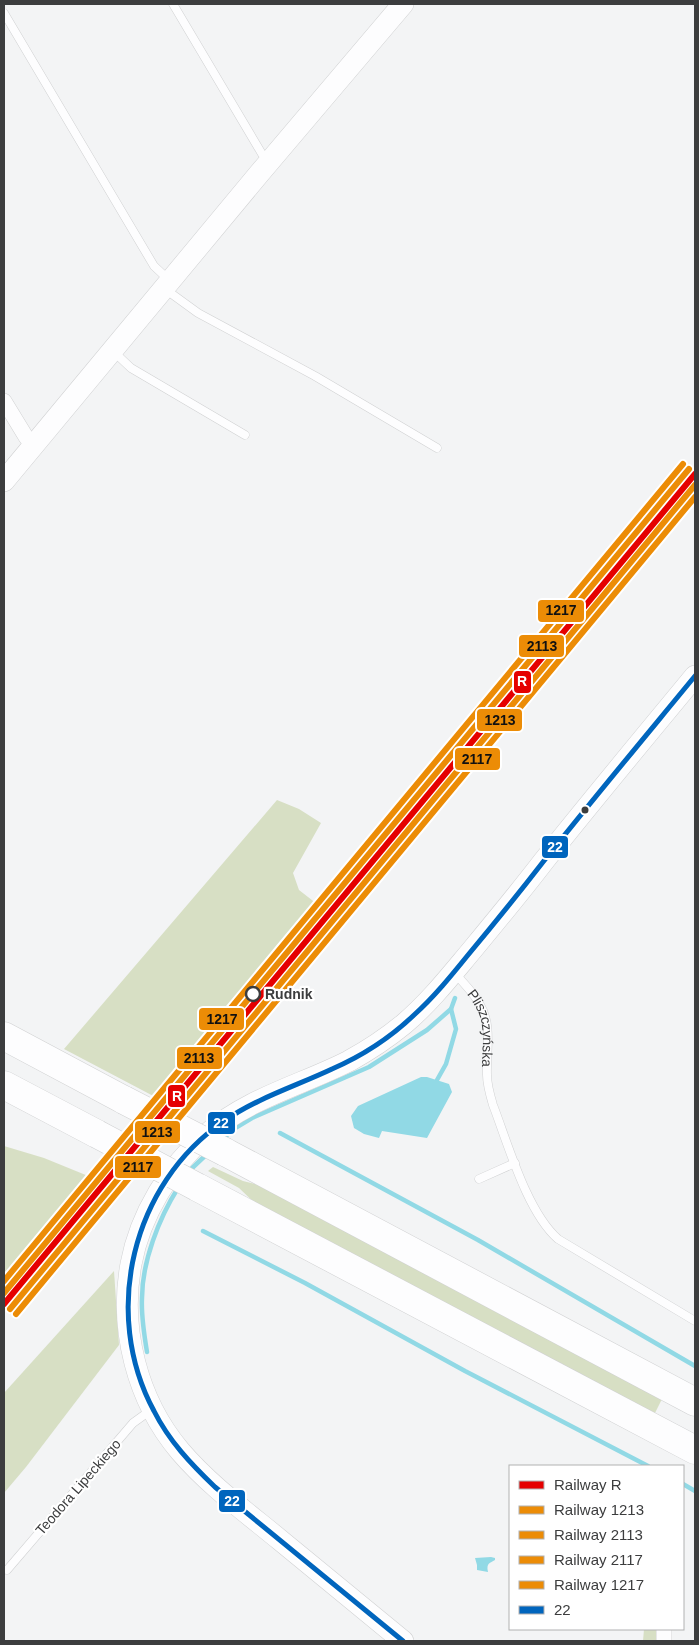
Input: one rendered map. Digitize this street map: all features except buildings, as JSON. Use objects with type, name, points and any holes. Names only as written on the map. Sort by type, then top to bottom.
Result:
[{"type":"highway","points":[[4,1036],[666,1386],[695,1404]]},
{"type":"highway","points":[[4,1085],[695,1450]]},
{"type":"street","points":[[4,481],[166,284],[403,4]]},
{"type":"street","points":[[4,400],[26,437],[33,445]]},
{"type":"street","points":[[403,1641],[211,1483],[181,1452],[164,1430],[142,1385],[134,1361],[129,1329],[127,1294],[132,1255],[147,1214],[158,1194],[182,1159],[200,1140],[219,1124],[266,1097],[341,1064],[376,1045],[418,1011],[454,972],[590,802],[695,676]]},
{"type":"lane","points":[[173,4],[262,154],[270,161]]},
{"type":"lane","points":[[4,13],[166,284],[198,313],[315,376],[438,448]]},
{"type":"lane","points":[[112,350],[131,368],[245,435]]},
{"type":"lane","name":"Pliszczyńska","points":[[454,972],[479,1002],[489,1037],[487,1074],[493,1105],[527,1193],[542,1221],[558,1240],[695,1320]]},
{"type":"lane","points":[[479,1179],[515,1163]]},
{"type":"lane","name":"Teodora Lipeckiego","points":[[7,1570],[132,1424],[152,1408]]},
{"type":"lane","points":[[651,1426],[695,1445]]},
{"type":"green space","points":[[277,800],[299,809],[321,823],[293,873],[299,890],[317,904],[267,969],[159,1099],[64,1049]]},
{"type":"green space","points":[[4,1146],[44,1158],[98,1180],[4,1292]]},
{"type":"green space","points":[[213,1167],[243,1181],[270,1188],[664,1395],[653,1417],[260,1208],[239,1188],[208,1171]]},
{"type":"green space","points":[[114,1271],[119,1345],[4,1493],[4,1393]]},
{"type":"green space","points":[[644,1630],[659,1630],[659,1641],[643,1641]]},
{"type":"water","points":[[421,1077],[449,1084],[452,1092],[427,1138],[382,1131],[379,1138],[364,1134],[354,1128],[351,1116],[358,1106]]},
{"type":"water","points":[[475,1558],[495,1558],[495,1560],[488,1565],[488,1572],[477,1570]]},
{"type":"waterway","points":[[437,1080],[446,1064],[456,1029],[451,1009],[455,998]]},
{"type":"waterway","points":[[222,1140],[232,1130],[252,1118],[369,1067],[427,1030],[451,1009]]},
{"type":"waterway","points":[[280,1133],[478,1240],[695,1366]]},
{"type":"waterway","points":[[189,1171],[207,1154]]},
{"type":"waterway","points":[[147,1352],[142,1312],[145,1270],[158,1226],[178,1188]]},
{"type":"waterway","points":[[203,1231],[305,1283],[465,1371],[646,1465]]},
{"type":"waterway","points":[[684,1485],[695,1491]]},
{"type":"rail line","name":"1217","points":[[4,1281],[683,464]]},
{"type":"rail line","name":"2113","points":[[4,1293],[689,469]]},
{"type":"rail line","name":"R","points":[[4,1304],[695,474]]},
{"type":"rail line","name":"1213","points":[[10,1309],[695,485]]},
{"type":"rail line","name":"2117","points":[[16,1314],[695,497]]},
{"type":"transit line","name":"22","points":[[403,1641],[215,1487],[189,1461],[166,1432],[154,1411],[138,1373],[130,1333],[129,1293],[135,1253],[147,1215],[167,1179],[192,1148],[224,1121],[237,1113],[365,1052],[405,1023],[428,1001],[487,932],[695,676]]},
{"type":"place","name":"Rudnik","points":[[253,994]]}]
